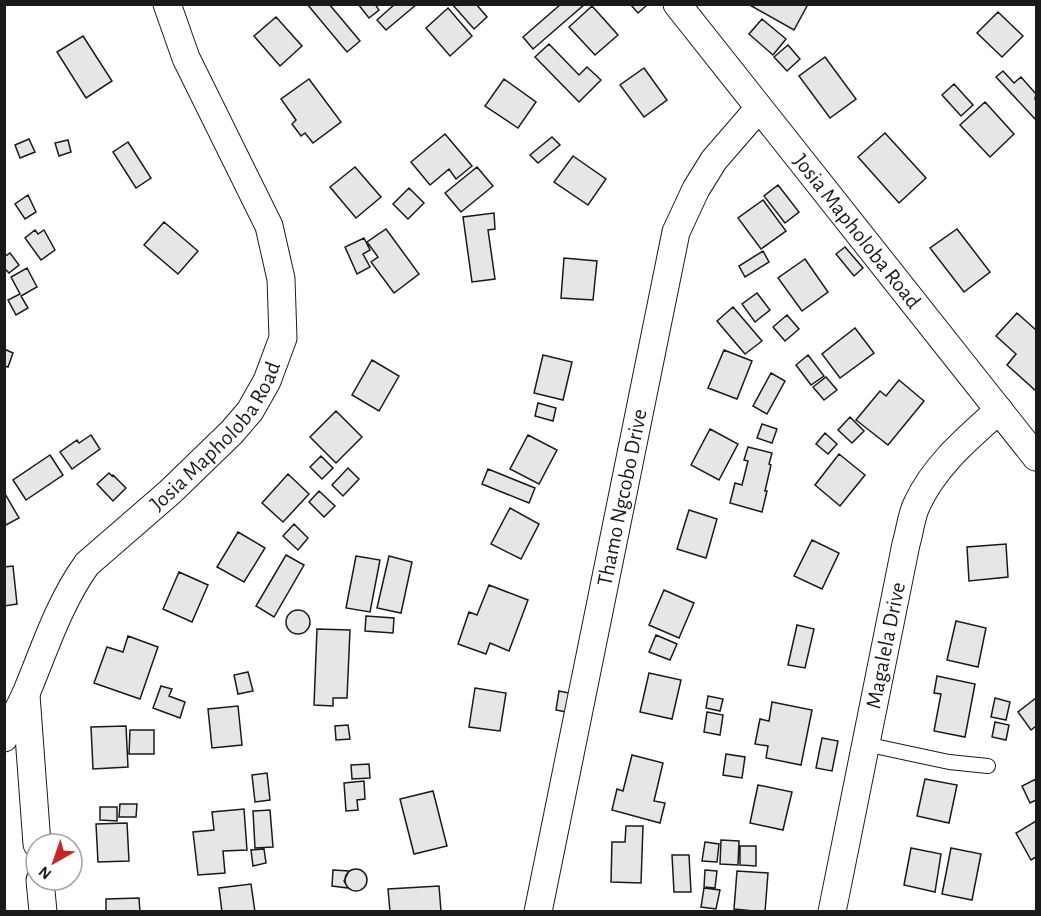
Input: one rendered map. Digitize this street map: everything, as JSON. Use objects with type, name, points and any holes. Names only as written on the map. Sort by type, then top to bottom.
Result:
[{"type":"street","name":"Josia Mapholoba Road","points":[[36,832],[26,694],[59,612],[76,579],[87,564],[170,492],[232,432],[250,411],[267,381],[283,338],[281,279],[269,226],[186,58],[166,4]]},
{"type":"street","name":"Josia Mapholoba Road","points":[[677,4],[1036,457]]},
{"type":"street","name":"Thamo Ngcobo Drive","points":[[538,912],[676,232],[696,189],[714,160],[759,108]]},
{"type":"street","name":"Magalela Drive","points":[[831,912],[906,544],[916,505],[932,478],[956,449],[999,410]]},
{"type":"street","points":[[4,738],[26,694]]},
{"type":"street","points":[[41,892],[43,912]]},
{"type":"lane","points":[[865,744],[950,762],[988,766]]},
{"type":"building","points":[[307,4],[329,4],[360,41],[347,52]]},
{"type":"building","points":[[358,4],[375,4],[379,10],[369,18]]},
{"type":"building","points":[[395,4],[417,4],[386,30],[377,20]]},
{"type":"building","points":[[452,4],[476,4],[487,17],[474,29]]},
{"type":"building","points":[[561,4],[585,4],[533,49],[523,37]]},
{"type":"building","points":[[630,4],[647,4],[647,5],[638,13]]},
{"type":"building","points":[[748,4],[804,4],[807,6],[794,30]]},
{"type":"building","points":[[592,6],[618,35],[595,55],[569,27]]},
{"type":"building","points":[[448,8],[472,36],[450,56],[426,28]]},
{"type":"building","points":[[998,12],[1023,36],[1002,57],[977,33]]},
{"type":"building","points":[[276,17],[302,46],[280,66],[254,36]]},
{"type":"building","points":[[762,19],[786,39],[773,55],[749,34]]},
{"type":"building","points":[[83,36],[112,81],[86,98],[57,52]]},
{"type":"building","points":[[549,44],[579,75],[587,67],[601,80],[579,102],[535,57]]},
{"type":"building","points":[[788,45],[800,59],[787,71],[774,57]]},
{"type":"building","points":[[825,57],[856,99],[830,118],[799,76]]},
{"type":"building","points":[[644,68],[667,100],[644,117],[620,85]]},
{"type":"building","points":[[1003,71],[1014,83],[1021,77],[1036,94],[1036,120],[996,77]]},
{"type":"building","points":[[309,79],[341,122],[313,143],[305,133],[301,136],[292,124],[296,120],[281,99]]},
{"type":"building","points":[[504,79],[536,102],[518,128],[485,106]]},
{"type":"building","points":[[954,84],[973,105],[961,116],[942,95]]},
{"type":"building","points":[[985,102],[1014,134],[990,157],[960,125]]},
{"type":"building","points":[[885,133],[926,178],[899,203],[858,157]]},
{"type":"building","points":[[445,134],[472,166],[456,179],[449,169],[430,185],[411,162]]},
{"type":"building","points":[[552,137],[560,145],[538,163],[530,155]]},
{"type":"building","points":[[29,139],[35,152],[20,158],[15,145]]},
{"type":"building","points":[[68,140],[71,152],[59,156],[55,143]]},
{"type":"building","points":[[128,142],[151,178],[136,188],[113,152]]},
{"type":"building","points":[[573,156],[606,179],[588,205],[554,182]]},
{"type":"building","points":[[355,167],[381,197],[356,218],[330,187]]},
{"type":"building","points":[[477,167],[493,186],[461,212],[445,193]]},
{"type":"building","points":[[778,185],[799,212],[785,223],[764,196]]},
{"type":"building","points":[[409,188],[424,203],[408,219],[393,204]]},
{"type":"building","points":[[28,195],[36,212],[25,219],[15,204]]},
{"type":"building","points":[[763,200],[786,231],[761,249],[738,218]]},
{"type":"building","points":[[494,213],[495,229],[488,230],[495,279],[472,282],[463,217]]},
{"type":"building","points":[[164,222],[198,251],[178,274],[144,245]]},
{"type":"building","points":[[386,229],[419,274],[394,293],[371,262],[378,257],[367,242]]},
{"type":"building","points":[[957,229],[990,272],[964,292],[930,248]]},
{"type":"building","points":[[35,230],[38,234],[44,230],[55,250],[41,260],[25,238]]},
{"type":"building","points":[[364,238],[370,250],[363,254],[370,267],[357,274],[345,247]]},
{"type":"building","points":[[845,247],[863,268],[854,276],[836,254]]},
{"type":"building","points":[[763,251],[769,262],[745,277],[739,266]]},
{"type":"building","points":[[10,253],[19,265],[9,273],[4,268],[4,257]]},
{"type":"building","points":[[564,258],[597,261],[593,300],[561,298]]},
{"type":"building","points":[[805,259],[828,292],[802,311],[778,278]]},
{"type":"building","points":[[27,268],[37,287],[21,296],[28,308],[16,315],[8,300],[20,294],[11,277]]},
{"type":"building","points":[[757,293],[770,310],[755,322],[742,304]]},
{"type":"building","points":[[733,307],[762,341],[745,354],[717,321]]},
{"type":"building","points":[[1017,313],[1036,330],[1036,391],[1007,365],[1016,354],[996,336]]},
{"type":"building","points":[[787,315],[799,329],[785,341],[773,327]]},
{"type":"building","points":[[855,328],[874,353],[840,378],[822,354]]},
{"type":"building","points":[[4,349],[13,353],[8,367],[4,366]]},
{"type":"building","points":[[724,350],[752,361],[737,399],[708,388]]},
{"type":"building","points":[[543,355],[572,362],[563,400],[534,393]]},
{"type":"building","points":[[808,355],[824,376],[811,385],[796,365]]},
{"type":"building","points":[[372,360],[399,376],[379,411],[352,395]]},
{"type":"building","points":[[771,373],[785,381],[767,414],[753,406]]},
{"type":"building","points":[[826,377],[837,390],[824,400],[813,387]]},
{"type":"building","points":[[899,380],[924,401],[888,445],[856,420],[880,391],[886,396]]},
{"type":"building","points":[[538,403],[556,408],[553,421],[535,416]]},
{"type":"building","points":[[336,411],[362,437],[336,463],[310,437]]},
{"type":"building","points":[[850,417],[864,431],[852,443],[838,430]]},
{"type":"building","points":[[762,424],[777,429],[772,443],[757,438]]},
{"type":"building","points":[[710,429],[738,444],[719,480],[691,465]]},
{"type":"building","points":[[825,433],[837,444],[828,454],[816,444]]},
{"type":"building","points":[[91,435],[100,449],[72,469],[60,452],[77,440],[79,443]]},
{"type":"building","points":[[528,435],[557,450],[539,484],[510,469]]},
{"type":"building","points":[[748,447],[772,453],[762,512],[730,503],[735,483],[742,485],[748,461],[744,460]]},
{"type":"building","points":[[839,454],[865,475],[840,506],[815,485]]},
{"type":"building","points":[[50,455],[63,475],[26,500],[13,480]]},
{"type":"building","points":[[321,456],[333,468],[322,479],[310,467]]},
{"type":"building","points":[[348,468],[359,479],[343,496],[332,485]]},
{"type":"building","points":[[488,469],[535,488],[529,503],[482,484]]},
{"type":"building","points":[[109,473],[126,488],[113,501],[97,484]]},
{"type":"building","points":[[288,474],[309,494],[283,522],[262,503]]},
{"type":"building","points":[[319,491],[335,506],[324,517],[309,502]]},
{"type":"building","points":[[4,492],[19,518],[4,526]]},
{"type":"building","points":[[510,508],[539,524],[521,559],[491,544]]},
{"type":"building","points":[[689,510],[717,519],[706,558],[677,549]]},
{"type":"building","points":[[294,524],[308,538],[298,550],[283,536]]},
{"type":"building","points":[[238,532],[265,548],[244,582],[217,567]]},
{"type":"building","points":[[812,540],[839,553],[822,589],[794,576]]},
{"type":"building","points":[[1006,544],[1008,577],[969,581],[967,547]]},
{"type":"building","points":[[286,555],[304,565],[274,617],[256,606]]},
{"type":"building","points":[[356,556],[380,560],[370,612],[346,608]]},
{"type":"building","points":[[389,556],[412,562],[401,613],[377,608]]},
{"type":"building","points":[[13,566],[17,604],[4,606],[4,567]]},
{"type":"building","points":[[179,572],[208,585],[192,622],[163,609]]},
{"type":"building","points":[[489,585],[528,600],[509,651],[490,643],[486,654],[458,644],[469,612],[477,615]]},
{"type":"building","points":[[664,590],[694,603],[679,638],[649,625]]},
{"type":"building","points":[[298,610],[303,611],[309,617],[309,627],[303,633],[298,634],[293,633],[287,627],[286,622],[287,617],[293,611]]},
{"type":"building","points":[[366,616],[394,618],[393,633],[365,631]]},
{"type":"building","points":[[956,621],[986,628],[978,667],[947,660]]},
{"type":"building","points":[[797,625],[814,629],[805,668],[788,665]]},
{"type":"building","points":[[317,629],[350,630],[347,698],[333,698],[333,706],[314,705]]},
{"type":"building","points":[[656,635],[677,644],[670,660],[649,652]]},
{"type":"building","points":[[128,636],[158,647],[140,699],[94,683],[107,647],[123,652]]},
{"type":"building","points":[[248,672],[253,691],[238,694],[234,675]]},
{"type":"building","points":[[649,673],[681,680],[672,719],[640,712]]},
{"type":"building","points":[[937,676],[975,684],[965,737],[934,731],[941,694],[934,693]]},
{"type":"building","points":[[161,686],[172,689],[169,696],[185,702],[180,718],[153,708]]},
{"type":"building","points":[[475,688],[506,693],[500,731],[469,727]]},
{"type":"building","points":[[559,691],[569,693],[566,712],[556,710]]},
{"type":"building","points":[[708,696],[723,699],[720,711],[706,708]]},
{"type":"building","points":[[995,698],[1010,702],[1006,720],[991,717]]},
{"type":"building","points":[[1036,698],[1036,726],[1031,730],[1018,712]]},
{"type":"building","points":[[772,702],[812,710],[801,765],[766,758],[768,746],[755,744],[760,719],[769,721]]},
{"type":"building","points":[[238,706],[242,745],[212,748],[208,709]]},
{"type":"building","points":[[707,712],[723,715],[720,735],[704,732]]},
{"type":"building","points":[[995,722],[1009,725],[1006,740],[992,737]]},
{"type":"building","points":[[348,725],[350,739],[336,740],[335,726]]},
{"type":"building","points":[[126,726],[128,767],[93,769],[91,727]]},
{"type":"building","points":[[130,730],[154,730],[154,754],[129,754]]},
{"type":"building","points":[[822,738],[838,741],[832,771],[816,768]]},
{"type":"building","points":[[726,754],[745,757],[742,778],[723,775]]},
{"type":"building","points":[[632,755],[663,763],[654,801],[665,803],[660,823],[612,810],[617,789],[623,791]]},
{"type":"building","points":[[369,764],[370,778],[352,779],[351,765]]},
{"type":"building","points":[[267,773],[270,800],[255,802],[252,775]]},
{"type":"building","points":[[925,779],[957,785],[949,823],[917,816]]},
{"type":"building","points":[[1036,779],[1036,800],[1030,803],[1022,786]]},
{"type":"building","points":[[364,781],[365,799],[357,800],[358,810],[346,811],[344,783]]},
{"type":"building","points":[[758,785],[792,792],[783,830],[750,823]]},
{"type":"building","points":[[433,791],[447,846],[414,854],[400,799]]},
{"type":"building","points":[[120,804],[137,804],[136,817],[119,817]]},
{"type":"building","points":[[100,807],[117,807],[117,821],[100,820]]},
{"type":"building","points":[[244,809],[247,850],[223,851],[225,873],[198,875],[193,832],[214,830],[212,812]]},
{"type":"building","points":[[270,810],[273,847],[255,848],[253,811]]},
{"type":"building","points":[[1036,821],[1036,857],[1031,860],[1016,833]]},
{"type":"building","points":[[127,823],[129,861],[98,862],[96,824]]},
{"type":"building","points":[[626,826],[643,826],[641,883],[611,882],[612,842],[625,842]]},
{"type":"building","points":[[721,840],[739,841],[738,865],[720,864]]},
{"type":"building","points":[[705,842],[719,844],[717,862],[702,861]]},
{"type":"building","points":[[740,846],[756,846],[756,866],[740,865]]},
{"type":"building","points":[[911,848],[941,854],[935,892],[904,885]]},
{"type":"building","points":[[951,848],[981,854],[972,900],[942,894]]},
{"type":"building","points":[[264,849],[266,863],[253,866],[251,850]]},
{"type":"building","points":[[672,855],[689,855],[691,892],[674,892]]},
{"type":"building","points":[[356,869],[364,872],[367,880],[364,888],[356,891],[348,888],[345,880],[348,872]]},
{"type":"building","points":[[333,870],[349,871],[344,881],[348,888],[332,886]]},
{"type":"building","points":[[705,870],[717,871],[715,888],[704,887]]},
{"type":"building","points":[[737,871],[768,873],[765,912],[734,909]]},
{"type":"building","points":[[251,884],[255,912],[222,912],[219,888]]},
{"type":"building","points":[[439,886],[441,911],[390,912],[388,889]]},
{"type":"building","points":[[704,888],[720,890],[716,909],[701,907]]},
{"type":"building","points":[[139,898],[140,912],[106,912],[106,899]]}]
